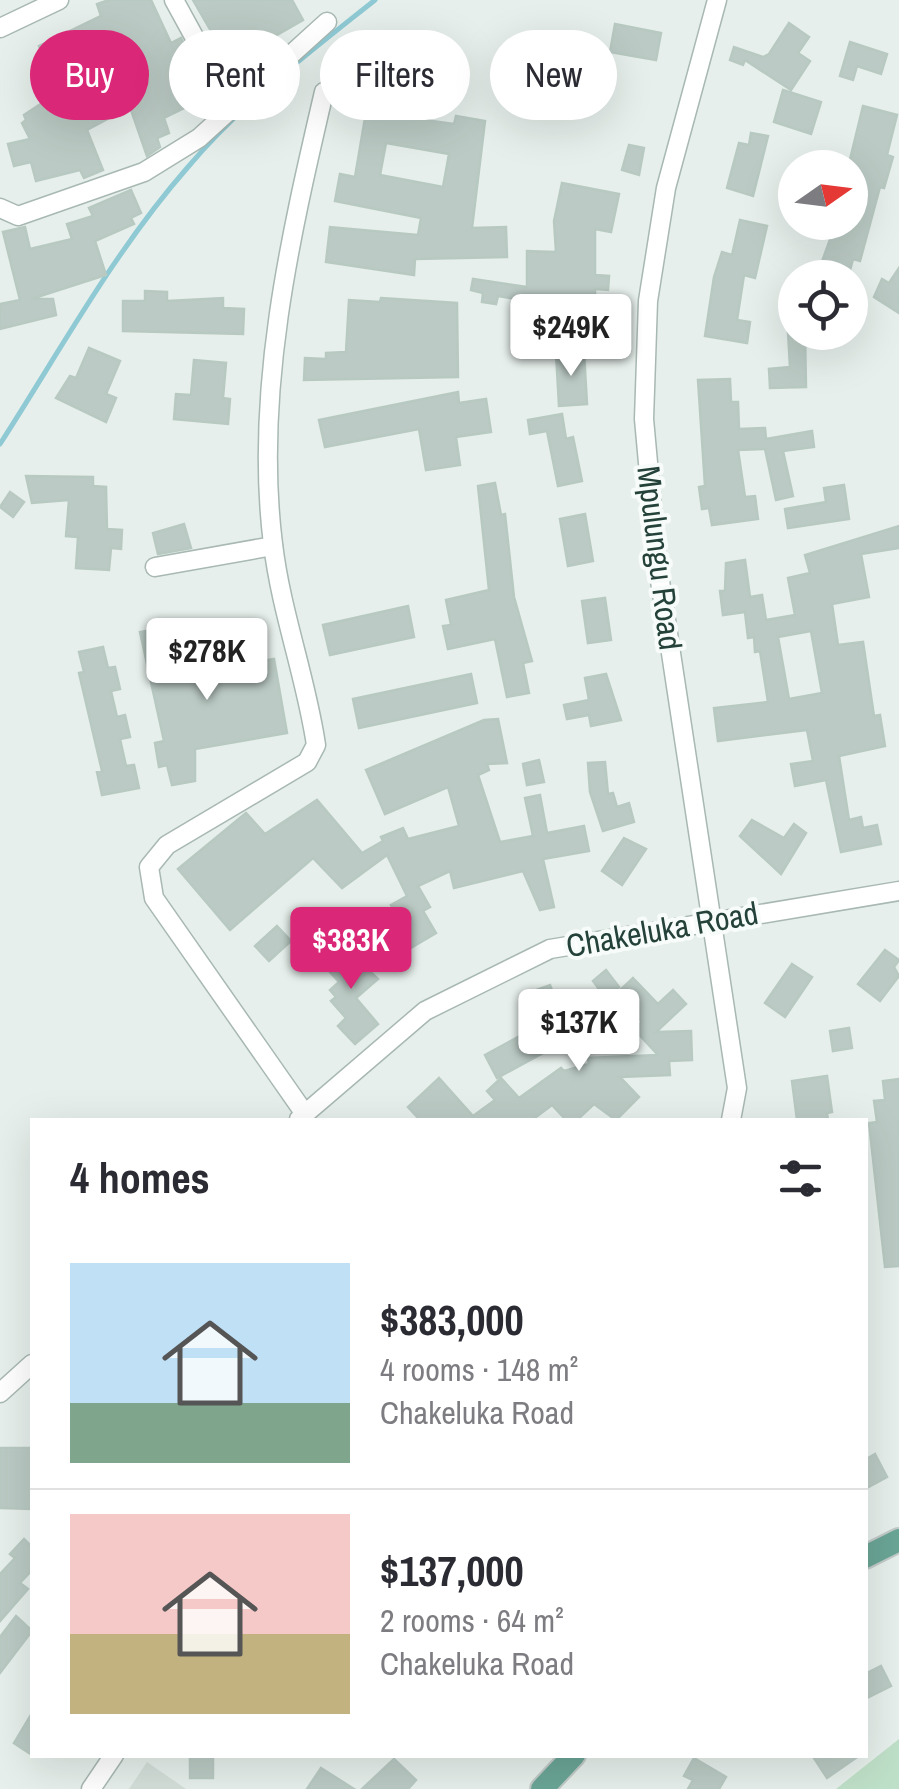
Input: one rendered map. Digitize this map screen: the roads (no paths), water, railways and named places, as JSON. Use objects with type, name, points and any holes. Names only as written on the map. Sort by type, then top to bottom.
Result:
[{"type":"main road","points":[[868,1556],[899,1540]]},
{"type":"main road","points":[[542,1789],[571,1758]]},
{"type":"street","points":[[0,28],[59,0]]},
{"type":"street","points":[[174,0],[190,30]]},
{"type":"street","name":"Mpulungu Road","points":[[717,0],[666,188],[648,301],[644,419],[657,561],[737,1088],[731,1118]]},
{"type":"street","points":[[300,46],[327,22]]},
{"type":"street","points":[[302,1117],[154,898],[150,867],[167,845],[307,762],[316,745],[273,546],[267,421],[279,328],[320,113]]},
{"type":"street","points":[[0,208],[18,216],[144,172],[199,138],[218,120]]},
{"type":"street","points":[[154,567],[273,546]]},
{"type":"street","name":"Chakeluka Road","points":[[302,1117],[425,1011],[464,988],[550,949],[899,891]]},
{"type":"street","points":[[0,1393],[30,1366]]},
{"type":"street","points":[[91,1789],[112,1758]]},
{"type":"waterway","points":[[0,444],[112,267],[188,167],[254,100],[375,0]]}]
